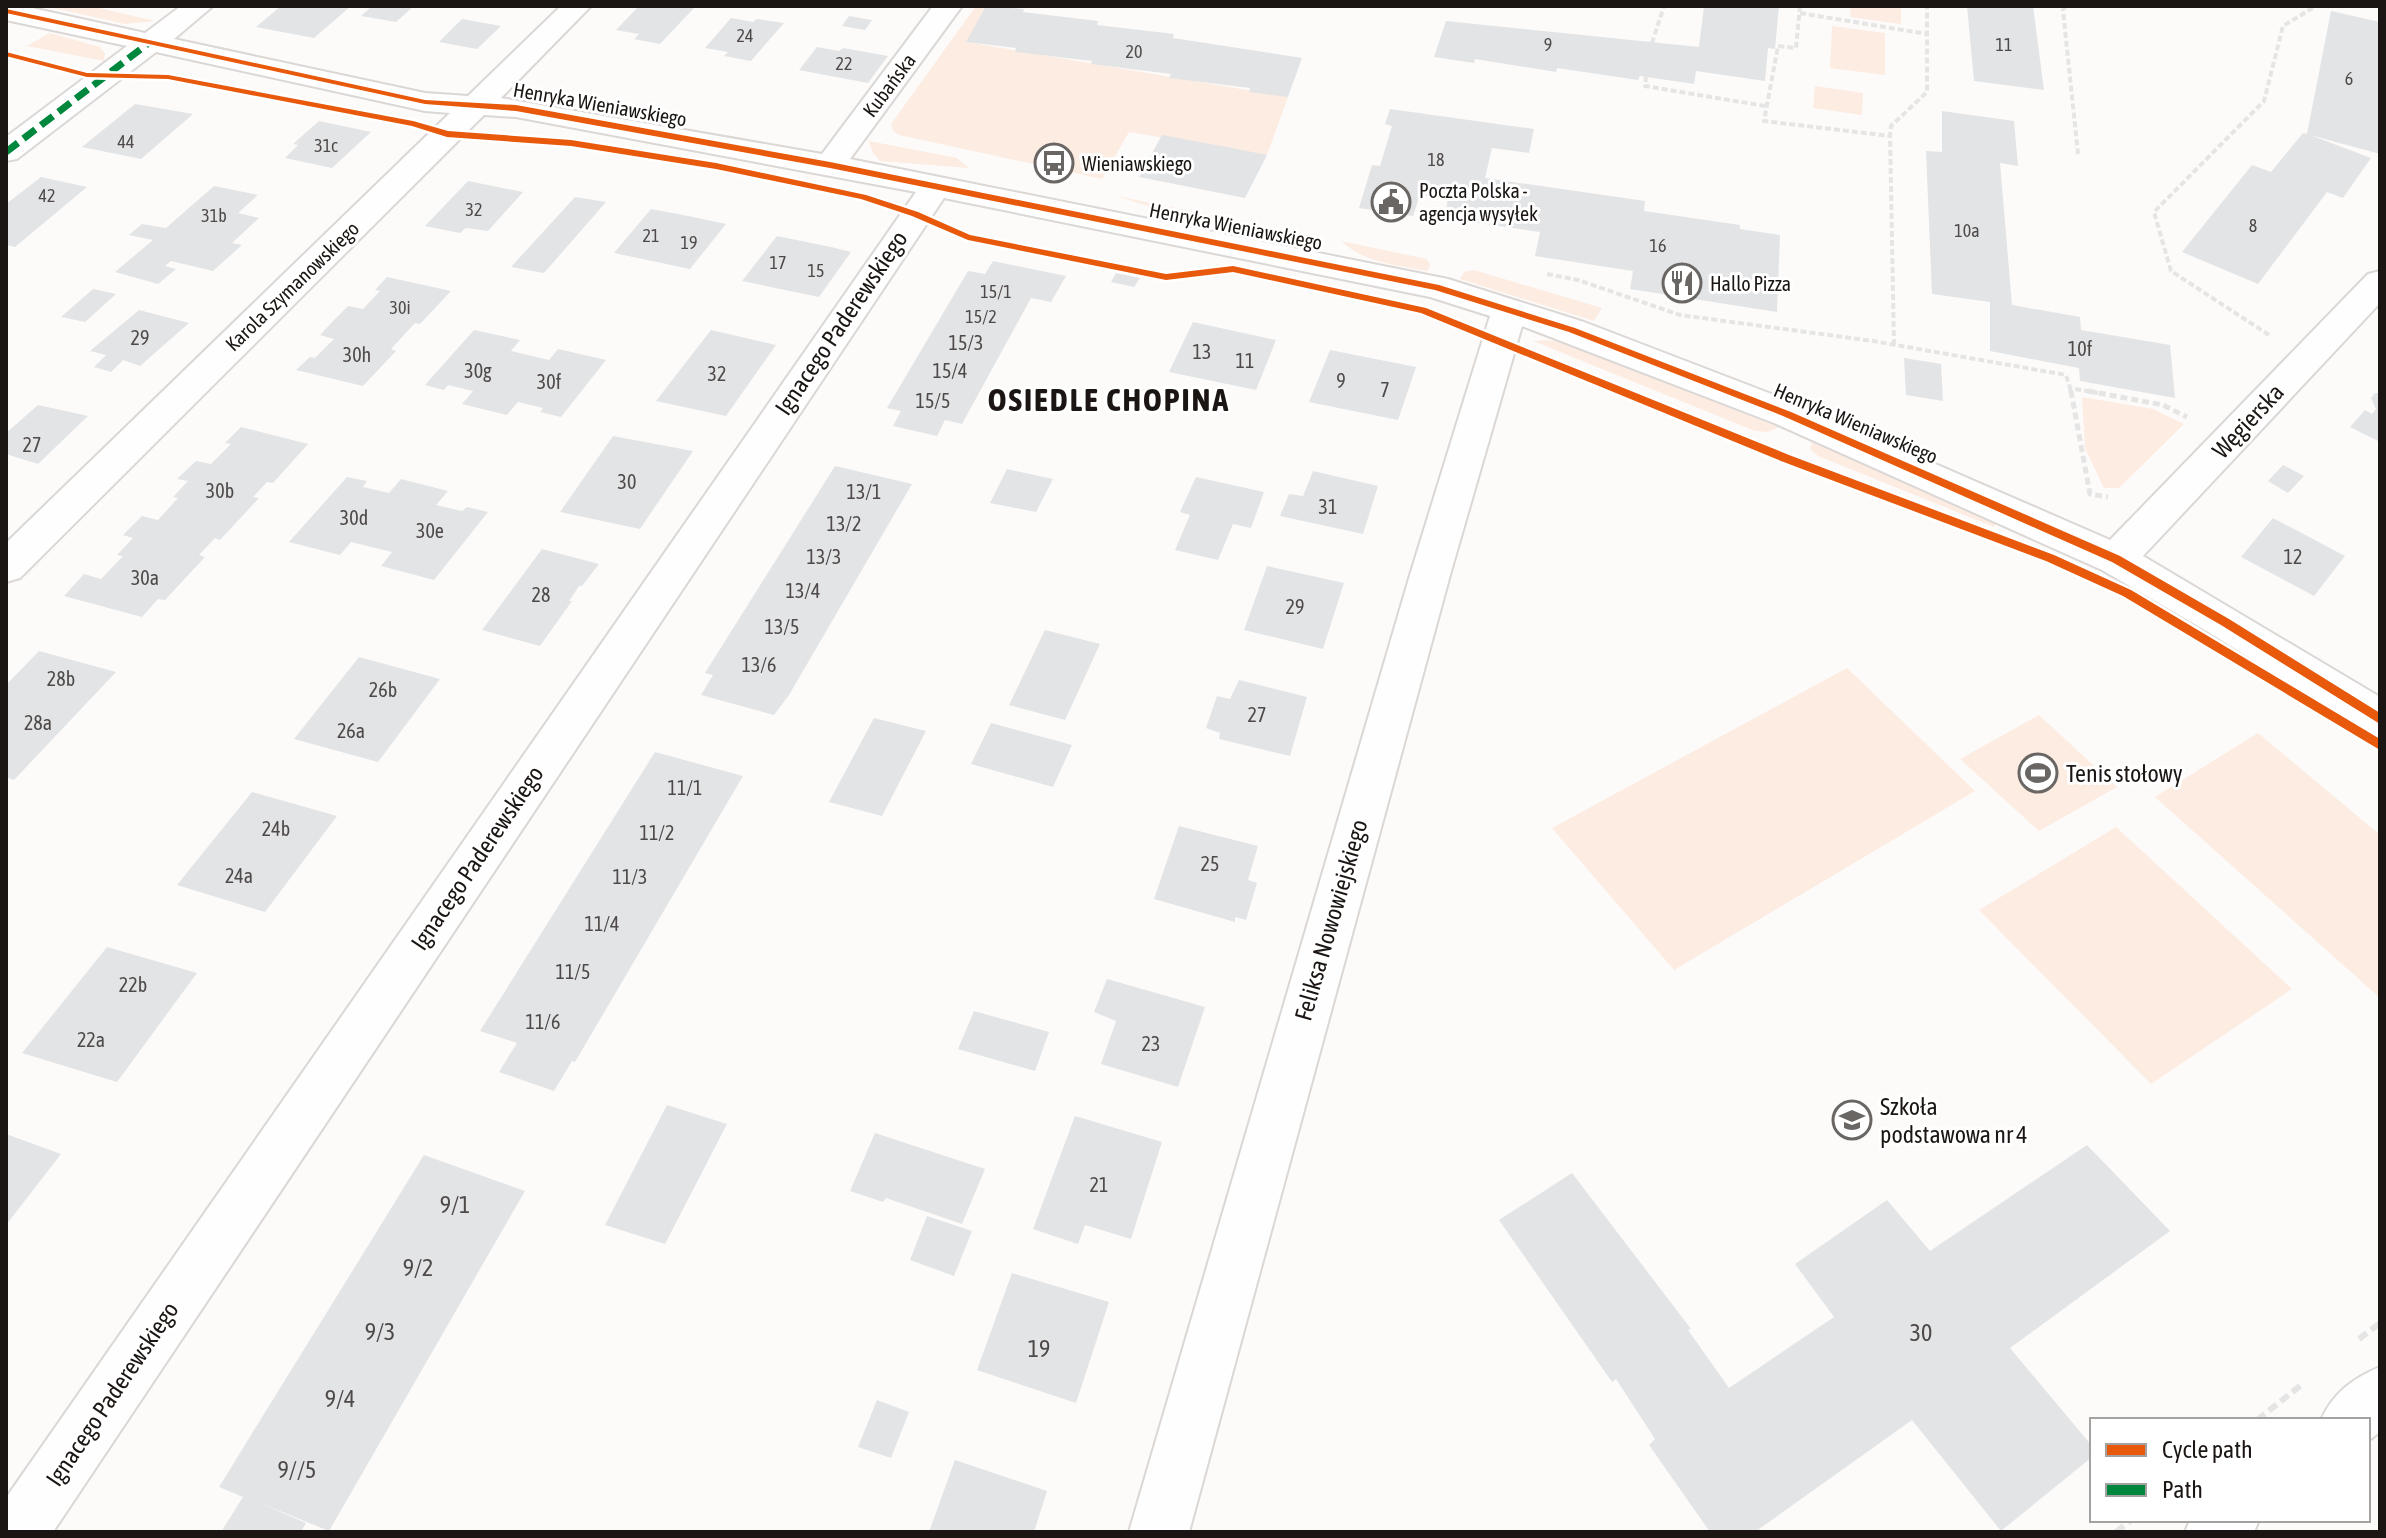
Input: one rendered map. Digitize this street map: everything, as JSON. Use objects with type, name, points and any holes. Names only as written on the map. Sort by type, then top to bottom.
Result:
[{"type":"street","points":[[6,10],[12,6]]},
{"type":"street","points":[[6,152],[199,6]]},
{"type":"street","name":"Karola Szymanowskiego","points":[[6,567],[577,6]]},
{"type":"street","name":"Kubańska","points":[[830,165],[948,6]]},
{"type":"street","name":"Henryka Wieniawskiego","points":[[6,10],[425,102],[516,108],[830,165],[1436,287],[1572,330],[1787,414],[2116,559],[2225,622],[2380,719]]},
{"type":"street","name":"Ignacego Paderewskiego","points":[[18,1532],[936,186]]},
{"type":"street","name":"Węgierska","points":[[2116,559],[2380,282]]},
{"type":"street","name":"Feliksa Nowowiejskiego","points":[[1159,1532],[1383,738],[1509,311]]},
{"type":"street","points":[[2352,1418],[2380,1395]]},
{"type":"path","points":[[1652,43],[1664,6]]},
{"type":"path","points":[[1800,6],[1796,48],[1778,46],[1764,121],[1890,136]]},
{"type":"path","points":[[1894,345],[1890,136],[1891,126],[1927,92],[1927,6]]},
{"type":"path","points":[[2066,6],[2063,10],[2078,154]]},
{"type":"path","points":[[2279,342],[2171,271],[2154,212],[2264,101],[2283,26],[2316,6]]},
{"type":"path","points":[[1800,13],[1927,34]]},
{"type":"path","points":[[1646,76],[1645,86],[1765,106]]},
{"type":"path","points":[[2070,388],[2090,494]]},
{"type":"shaded area","points":[[45,6],[90,6],[156,21],[125,24]]},
{"type":"shaded area","points":[[976,6],[986,6],[967,42],[1288,97],[1267,155],[1129,132],[1102,179],[899,135],[893,131],[891,124]]},
{"type":"shaded area","points":[[1851,6],[1901,6],[1901,24],[1850,17]]},
{"type":"shaded area","points":[[1832,26],[1885,33],[1885,75],[1830,68]]},
{"type":"shaded area","points":[[50,33],[100,47],[105,53],[104,61],[27,46]]},
{"type":"shaded area","points":[[1815,86],[1863,93],[1862,115],[1813,108]]},
{"type":"shaded area","points":[[869,141],[957,158],[969,168],[880,161]]},
{"type":"shaded area","points":[[1116,196],[1291,231],[1262,236],[1228,231]]},
{"type":"shaded area","points":[[1341,241],[1427,259],[1430,265],[1427,271],[1381,262],[1360,254]]},
{"type":"shaded area","points":[[1474,270],[1602,308],[1594,321],[1460,279],[1464,272]]},
{"type":"shaded area","points":[[1533,341],[1564,343],[1779,427],[1768,432],[1755,431]]},
{"type":"shaded area","points":[[2082,397],[2153,409],[2184,424],[2119,488],[2104,488],[2085,448]]},
{"type":"shaded area","points":[[1812,442],[1996,521],[1994,527],[1818,456],[1810,449]]},
{"type":"shaded area","points":[[1847,668],[1975,791],[1674,970],[1552,828]]},
{"type":"shaded area","name":"Tenis stołowy","points":[[2039,715],[2117,787],[2039,831],[1960,759]]},
{"type":"shaded area","points":[[2258,733],[2380,835],[2380,998],[2155,797]]},
{"type":"shaded area","points":[[2116,827],[2292,989],[2151,1084],[1979,910]]},
{"type":"building","points":[[281,6],[351,6],[314,38],[256,27]]},
{"type":"building","points":[[372,6],[414,6],[396,22],[361,16]]},
{"type":"building","points":[[639,6],[695,7],[660,44],[634,39],[639,34],[616,30]]},
{"type":"building","points":[[986,6],[1098,21],[1097,25],[1174,34],[1173,38],[1302,58],[1288,97],[1249,92],[1250,88],[1169,78],[1171,74],[1091,64],[1092,61],[1015,52],[1016,48],[966,42]]},
{"type":"building","points":[[1704,6],[1779,6],[1775,49],[1768,48],[1765,81],[1696,71],[1694,84],[1640,76],[1638,80],[1557,68],[1556,72],[1475,59],[1474,63],[1434,57],[1446,21],[1699,47]]},
{"type":"building","points":[[1967,6],[2033,6],[2044,90],[1974,81]]},
{"type":"building","points":[[2331,11],[2380,22],[2380,154],[2310,135],[2371,158],[2343,198],[2327,192],[2258,284],[2182,252],[2252,165],[2271,172],[2303,133],[2307,134]]},
{"type":"building","points":[[849,16],[872,20],[865,30],[842,26]]},
{"type":"building","points":[[731,18],[784,23],[751,61],[724,56],[728,52],[705,48]]},
{"type":"building","points":[[462,19],[501,26],[477,49],[439,42]]},
{"type":"building","points":[[817,47],[888,56],[868,83],[799,70]]},
{"type":"building","points":[[135,104],[193,114],[141,159],[82,147]]},
{"type":"building","points":[[1390,109],[1534,129],[1529,153],[1492,148],[1485,178],[1645,201],[1644,211],[1740,225],[1740,229],[1780,235],[1777,312],[1630,289],[1633,271],[1535,256],[1540,232],[1444,218],[1448,199],[1420,195],[1413,216],[1359,208],[1372,165],[1380,166],[1392,126],[1385,124]]},
{"type":"building","points":[[1942,111],[2014,121],[2018,166],[2000,163],[2012,305],[2080,317],[2081,330],[2170,345],[2175,398],[2080,381],[2079,368],[1990,351],[1990,302],[1932,294],[1926,151],[1942,152]]},
{"type":"building","points":[[319,121],[371,132],[332,168],[285,158],[298,145],[293,144]]},
{"type":"building","points":[[1162,135],[1267,155],[1245,198],[1139,177]]},
{"type":"building","points":[[41,177],[87,187],[15,247],[6,245],[6,204]]},
{"type":"building","points":[[468,181],[523,192],[488,231],[466,228],[460,233],[425,226]]},
{"type":"building","points":[[214,186],[258,195],[238,213],[259,218],[232,243],[242,245],[213,271],[171,261],[165,266],[176,269],[158,284],[115,272],[153,240],[129,235],[142,224],[166,228]]},
{"type":"building","points":[[575,197],[606,202],[544,273],[511,267]]},
{"type":"building","points":[[651,209],[726,224],[690,269],[614,253]]},
{"type":"building","points":[[777,236],[851,252],[819,297],[742,281]]},
{"type":"building","points":[[993,261],[1066,276],[1051,302],[1031,298],[962,424],[945,420],[937,436],[893,426],[901,411],[887,408],[968,271],[985,274]]},
{"type":"building","points":[[1116,273],[1140,278],[1134,287],[1111,282]]},
{"type":"building","points":[[387,277],[451,291],[420,324],[415,323],[391,349],[396,351],[363,386],[296,370],[310,357],[315,358],[334,339],[320,335],[334,320],[348,306],[363,309],[380,291],[375,290]]},
{"type":"building","points":[[93,289],[116,294],[85,322],[61,317]]},
{"type":"building","points":[[139,310],[189,323],[140,366],[123,360],[111,372],[94,367],[106,355],[90,351]]},
{"type":"building","points":[[1193,322],[1276,340],[1256,390],[1169,372]]},
{"type":"building","points":[[474,330],[520,340],[511,351],[549,360],[558,349],[606,360],[561,417],[540,412],[543,408],[518,402],[507,415],[462,404],[473,391],[448,385],[444,390],[425,385]]},
{"type":"building","points":[[711,330],[776,345],[726,416],[656,401]]},
{"type":"building","points":[[1330,350],[1416,367],[1398,420],[1309,402]]},
{"type":"building","points":[[1904,358],[1941,364],[1943,401],[1906,395]]},
{"type":"building","points":[[2375,393],[2380,393],[2380,442],[2350,427],[2365,410],[2372,414],[2376,409],[2371,398]]},
{"type":"building","points":[[38,405],[88,416],[38,464],[6,454],[6,433]]},
{"type":"building","points":[[241,427],[308,444],[273,483],[267,482],[253,497],[259,498],[220,540],[215,538],[199,555],[205,557],[165,600],[158,599],[142,617],[64,596],[84,574],[101,579],[123,556],[117,555],[133,538],[123,535],[142,516],[158,520],[178,498],[173,497],[188,481],[177,479],[196,461],[211,464],[231,444],[225,443]]},
{"type":"building","points":[[613,436],[693,451],[640,529],[560,512]]},
{"type":"building","points":[[2283,465],[2304,476],[2288,493],[2268,481]]},
{"type":"building","points":[[835,466],[912,484],[789,695],[774,715],[701,695],[713,675],[705,673]]},
{"type":"building","points":[[1007,469],[1053,479],[1036,512],[990,503]]},
{"type":"building","points":[[1313,471],[1378,486],[1363,534],[1280,516],[1289,494],[1303,496]]},
{"type":"building","points":[[347,477],[367,481],[363,487],[389,493],[401,479],[448,491],[436,505],[462,511],[467,507],[488,512],[434,580],[381,566],[392,552],[351,542],[340,555],[289,542]]},
{"type":"building","points":[[1196,477],[1264,492],[1251,528],[1233,524],[1218,560],[1175,550],[1190,515],[1180,512]]},
{"type":"building","points":[[2273,518],[2345,556],[2314,596],[2241,557]]},
{"type":"building","points":[[542,549],[599,564],[579,586],[540,646],[482,630]]},
{"type":"building","points":[[1267,566],[1344,583],[1323,649],[1244,630]]},
{"type":"building","points":[[1045,630],[1100,644],[1065,720],[1009,705]]},
{"type":"building","points":[[39,651],[116,672],[14,780],[6,777],[6,685]]},
{"type":"building","points":[[359,657],[440,679],[378,762],[294,739]]},
{"type":"building","points":[[1239,680],[1307,697],[1290,756],[1219,739],[1220,733],[1206,728],[1217,696],[1230,699]]},
{"type":"building","points":[[874,718],[926,731],[882,816],[829,802]]},
{"type":"building","points":[[991,723],[1072,745],[1053,787],[971,764]]},
{"type":"building","points":[[655,752],[743,776],[575,1062],[572,1061],[554,1091],[499,1072],[517,1043],[480,1031]]},
{"type":"building","points":[[252,792],[337,816],[265,912],[177,885]]},
{"type":"building","points":[[1179,826],[1258,846],[1248,880],[1257,883],[1246,920],[1235,917],[1235,922],[1154,899]]},
{"type":"building","points":[[107,947],[197,973],[117,1082],[22,1053]]},
{"type":"building","points":[[1107,979],[1205,1007],[1178,1087],[1101,1064],[1116,1021],[1094,1012]]},
{"type":"building","points":[[974,1011],[1049,1032],[1035,1071],[958,1049]]},
{"type":"building","points":[[667,1105],[727,1124],[665,1244],[605,1225]]},
{"type":"building","points":[[1075,1116],[1162,1142],[1131,1239],[1085,1225],[1078,1244],[1033,1229]]},
{"type":"building","points":[[875,1133],[985,1169],[962,1224],[886,1198],[883,1202],[850,1191]]},
{"type":"building","points":[[6,1134],[61,1154],[6,1225]]},
{"type":"building","points":[[2087,1145],[2170,1231],[2010,1348],[2090,1444],[2090,1459],[2001,1531],[1912,1420],[1755,1532],[1710,1532],[1649,1445],[1655,1439],[1616,1379],[1612,1382],[1499,1220],[1572,1173],[1691,1329],[1688,1330],[1729,1388],[1834,1317],[1795,1264],[1887,1200],[1930,1251]]},
{"type":"building","points":[[424,1155],[525,1191],[329,1531],[260,1503],[306,1523],[301,1532],[221,1532],[243,1497],[219,1487]]},
{"type":"building","points":[[927,1216],[972,1231],[954,1276],[910,1260]]},
{"type":"building","points":[[1012,1273],[1109,1302],[1076,1403],[977,1370]]},
{"type":"building","points":[[877,1400],[909,1412],[891,1458],[858,1447]]},
{"type":"building","points":[[955,1460],[1047,1491],[1034,1532],[929,1532]]},
{"type":"marked path","points":[[6,152],[150,42]]},
{"type":"cycle path","points":[[6,11],[425,102],[516,108],[830,165],[1436,287],[1572,330],[1787,414],[2116,559],[2225,622],[2380,719]]},
{"type":"cycle path","points":[[6,54],[87,75],[168,77],[413,124],[447,134],[571,143],[716,166],[863,197],[915,214],[968,237],[1166,277],[1233,269],[1423,310],[1785,458],[2050,558],[2127,593],[2380,745]]},
{"type":"place","name":"Wieniawskiego","points":[[1054,163]]},
{"type":"place","name":"Poczta Polska - agencja wysyłek","points":[[1391,202]]},
{"type":"place","name":"Hallo Pizza","points":[[1682,283]]},
{"type":"place","name":"Tenis stołowy","points":[[2038,773]]},
{"type":"place","name":"Szkoła podstawowa nr 4","points":[[1852,1120]]},
{"type":"district","name":"OSIEDLE CHOPINA","points":[[1109,399]]}]
